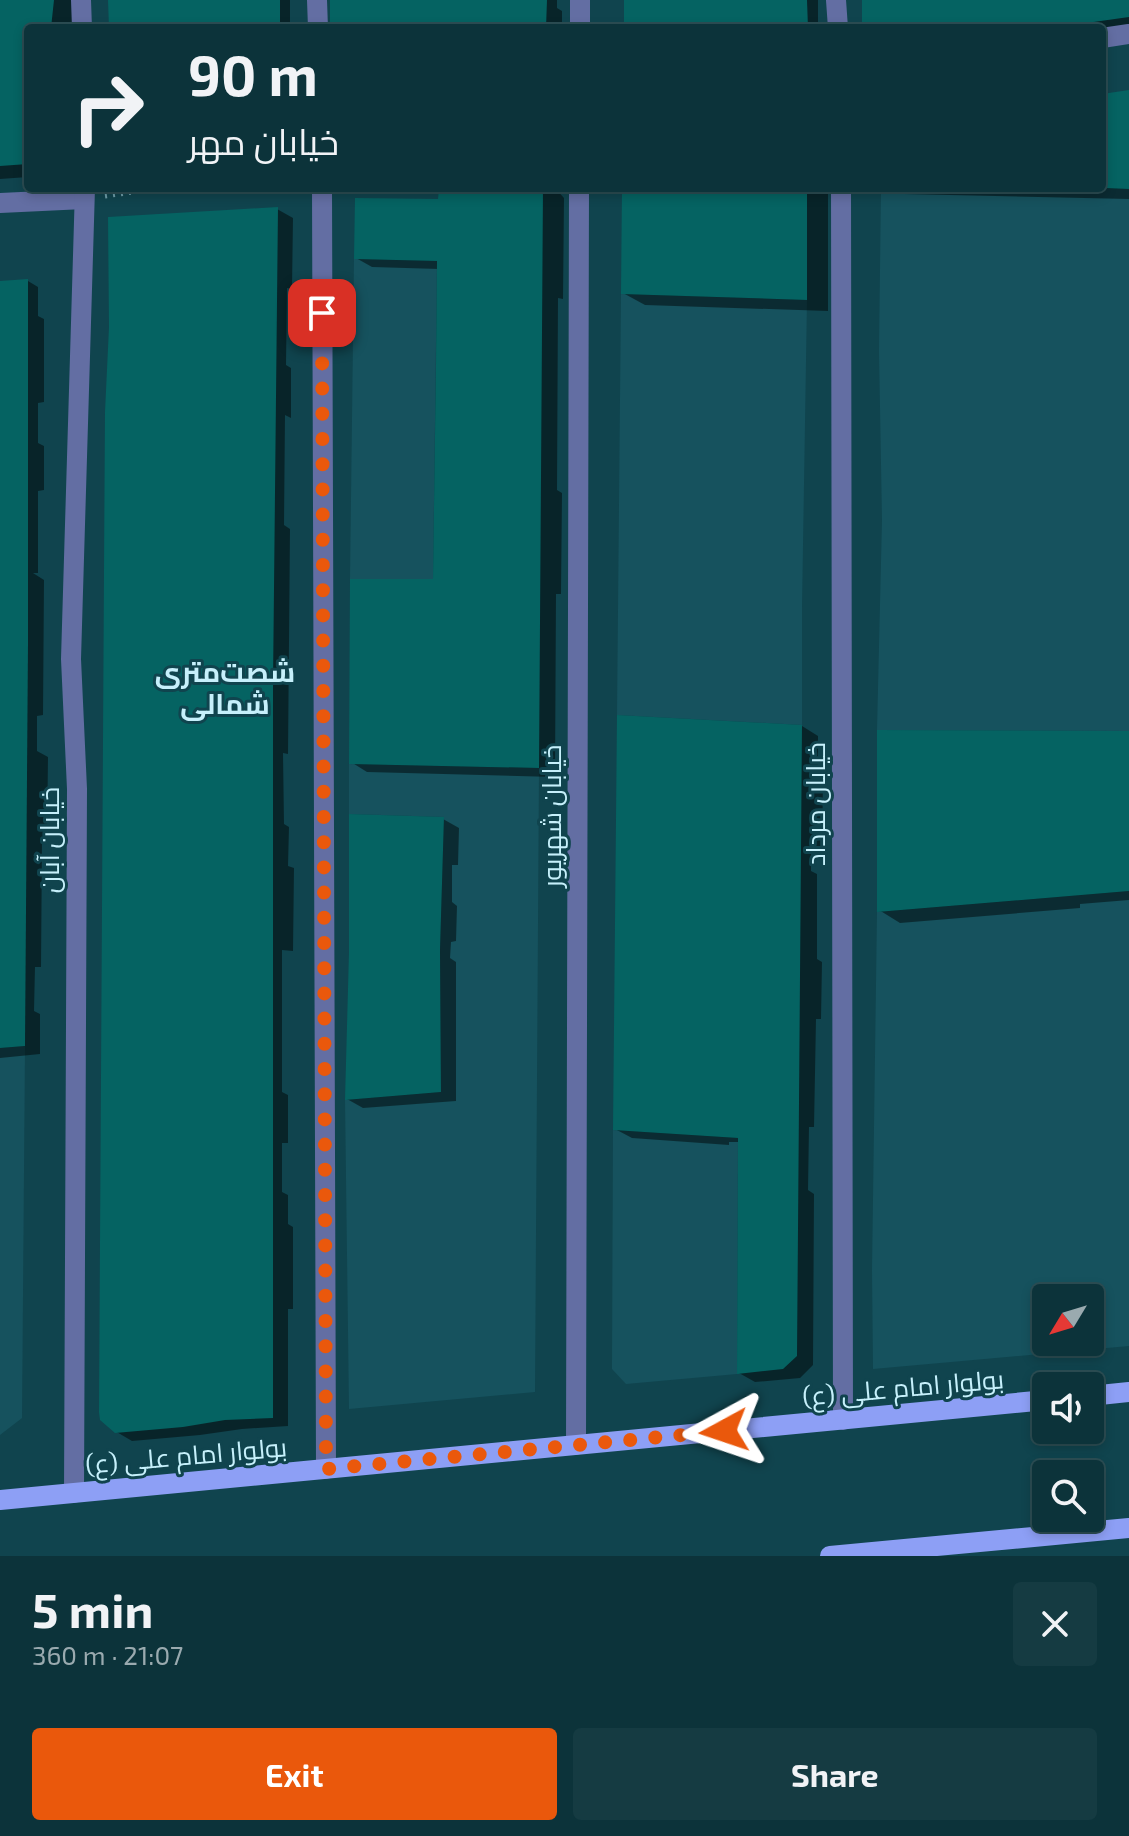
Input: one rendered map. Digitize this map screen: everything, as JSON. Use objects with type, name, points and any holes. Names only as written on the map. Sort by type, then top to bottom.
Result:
[{"type":"main road","points":[[1104,1395],[1129,1392]]},
{"type":"main road","name":"بولوار امام علی (ع)","points":[[0,1500],[1032,1401]]},
{"type":"main road","points":[[830,1556],[1016,1548],[1129,1528]]},
{"type":"street","points":[[81,0],[82,24]]},
{"type":"street","points":[[317,0],[318,24]]},
{"type":"street","points":[[580,0],[580,24]]},
{"type":"street","points":[[836,0],[838,24]]},
{"type":"street","points":[[1106,37],[1129,34]]},
{"type":"street","points":[[322,192],[326,1469]]},
{"type":"street","name":"خیابان شهریور","points":[[576,1445],[579,192]]},
{"type":"street","name":"خیابان مرداد","points":[[841,192],[843,1420]]},
{"type":"street","points":[[0,203],[85,193]]},
{"type":"street","name":"خیابان آبان","points":[[74,1493],[77,789],[71,659],[85,193]]},
{"type":"shaded area","points":[[1106,189],[1129,189],[1129,731],[877,730],[882,520],[879,351],[881,192],[1106,192]]},
{"type":"shaded area","points":[[354,259],[437,261],[433,579],[350,579]]},
{"type":"shaded area","points":[[621,294],[807,300],[802,725],[617,715]]},
{"type":"shaded area","points":[[349,764],[539,768],[535,1392],[349,1409],[345,1100],[441,1092],[440,950],[444,817],[349,814]]},
{"type":"shaded area","points":[[1129,891],[1129,1346],[1104,1348],[1104,1284],[1032,1284],[1032,1355],[873,1369],[877,912]]},
{"type":"shaded area","points":[[25,1046],[22,1418],[0,1435],[0,1048]]},
{"type":"shaded area","points":[[613,1130],[738,1138],[737,1374],[626,1384],[612,1369]]},
{"type":"building","points":[[0,0],[54,0],[51,24],[24,24],[24,164],[0,166]]},
{"type":"building","points":[[108,0],[280,0],[280,24],[109,24]]},
{"type":"building","points":[[330,0],[547,0],[546,24],[330,24]]},
{"type":"building","points":[[624,0],[807,0],[808,24],[624,24]]},
{"type":"building","points":[[862,0],[1129,0],[1129,17],[1079,24],[862,24]]},
{"type":"building","points":[[1129,90],[1129,189],[1106,188],[1106,93]]},
{"type":"building","points":[[439,192],[543,192],[539,768],[349,764],[350,579],[433,579],[436,364],[437,261],[354,259],[355,198],[438,199]]},
{"type":"building","points":[[622,192],[807,192],[807,300],[621,294]]},
{"type":"building","points":[[278,207],[273,684],[273,1418],[225,1420],[115,1433],[100,1420],[99,1412],[108,217]]},
{"type":"building","points":[[28,279],[25,1046],[0,1048],[0,281]]},
{"type":"building","points":[[617,715],[802,725],[797,1356],[783,1369],[737,1374],[738,1138],[613,1130]]},
{"type":"building","points":[[877,730],[1129,731],[1129,891],[877,912]]},
{"type":"building","points":[[349,814],[444,817],[440,950],[441,1092],[345,1100]]},
{"type":"district","name":"شصت‌متری شمالی","points":[[225,688]]},
{"type":"route","points":[[322,313],[326,1469],[724,1431]]}]
